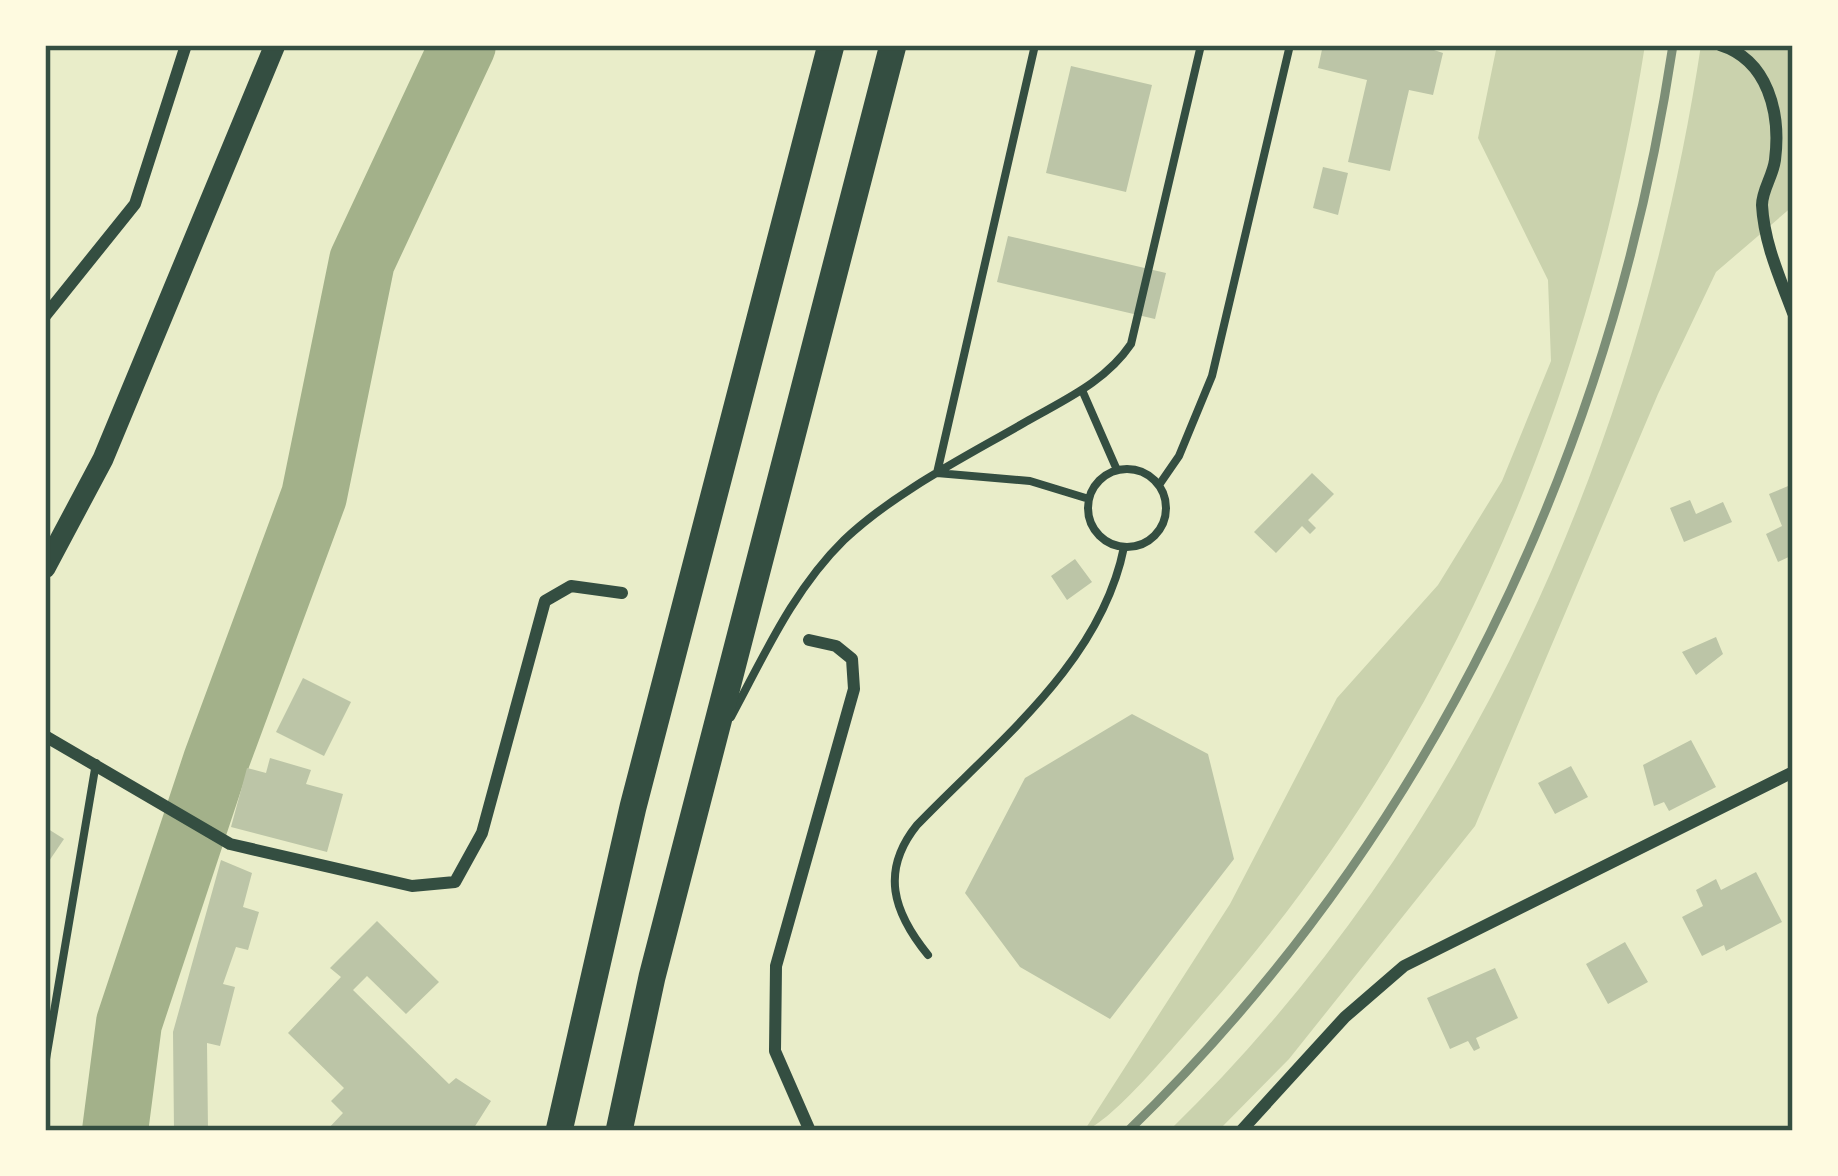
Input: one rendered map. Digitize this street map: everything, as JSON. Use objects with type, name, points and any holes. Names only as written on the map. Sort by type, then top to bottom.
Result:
[{"type":"highway","points":[[559,1131],[633,807],[831,45]]},
{"type":"highway","points":[[619,1131],[652,977],[893,45]]},
{"type":"street","points":[[45,316],[135,204],[186,45]]},
{"type":"street","points":[[45,568],[103,459],[275,45]]},
{"type":"street","points":[[1720,45],[1742,52],[1763,77],[1774,106],[1775,161],[1762,200],[1768,248],[1793,313]]},
{"type":"street","points":[[45,736],[96,761],[230,844],[412,886],[455,883],[482,833],[545,602],[571,586],[622,593]]},
{"type":"street","points":[[809,640],[836,646],[851,659],[854,689],[776,966],[775,1051],[810,1131]]},
{"type":"street","points":[[1241,1131],[1345,1017],[1404,966],[1793,772]]},
{"type":"lane","points":[[937,473],[1035,45]]},
{"type":"lane","points":[[713,751],[799,592],[846,538],[937,473],[1082,389],[1108,371],[1131,344],[1201,45]]},
{"type":"lane","points":[[1159,485],[1179,456],[1212,376],[1289,45]]},
{"type":"lane","points":[[1082,389],[1117,470]]},
{"type":"lane","points":[[1117,470],[1144,472],[1159,485],[1166,504],[1160,530],[1150,540],[1124,547],[1100,536],[1089,499],[1095,486],[1117,470]]},
{"type":"lane","points":[[937,473],[1030,481],[1089,499]]},
{"type":"lane","points":[[928,955],[897,912],[893,877],[900,851],[917,825],[1078,655],[1109,604],[1124,547]]},
{"type":"lane","points":[[45,1065],[96,761]]},
{"type":"green space","points":[[1497,45],[1645,45],[1620,178],[1587,308],[1545,435],[1495,559],[1436,679],[1368,795],[1292,905],[1206,1010],[1130,1095],[1084,1131],[1230,904],[1337,698],[1438,585],[1502,481],[1551,361],[1548,280],[1478,138]]},
{"type":"green space","points":[[1701,45],[1793,45],[1793,206],[1716,272],[1658,394],[1475,826],[1289,1059],[1218,1131],[1169,1131],[1275,1018],[1369,897],[1452,768],[1524,632],[1584,491],[1634,345],[1673,196]]},
{"type":"building","points":[[1323,45],[1419,45],[1443,53],[1433,95],[1409,90],[1390,171],[1348,162],[1367,80],[1318,68]]},
{"type":"building","points":[[1071,66],[1152,85],[1126,192],[1046,173]]},
{"type":"building","points":[[1323,167],[1348,173],[1338,215],[1313,208]]},
{"type":"building","points":[[1008,236],[1166,273],[1155,319],[997,282]]},
{"type":"building","points":[[1312,473],[1334,494],[1308,520],[1316,528],[1310,534],[1302,526],[1276,553],[1254,532]]},
{"type":"building","points":[[1793,484],[1793,555],[1778,562],[1766,534],[1782,526],[1769,494]]},
{"type":"building","points":[[1690,500],[1696,514],[1723,502],[1732,522],[1684,542],[1670,508]]},
{"type":"building","points":[[1075,559],[1092,582],[1067,600],[1051,576]]},
{"type":"building","points":[[1716,637],[1723,654],[1696,675],[1682,652]]},
{"type":"building","points":[[303,678],[351,702],[324,756],[276,732]]},
{"type":"building","points":[[1132,714],[1208,754],[1234,859],[1110,1019],[1020,967],[965,893],[1025,778]]},
{"type":"building","points":[[1691,740],[1716,787],[1669,811],[1664,802],[1654,806],[1643,765]]},
{"type":"building","points":[[270,758],[311,770],[306,784],[343,794],[327,852],[231,827],[247,768],[266,773]]},
{"type":"building","points":[[1571,766],[1588,797],[1555,814],[1538,783]]},
{"type":"building","points":[[45,827],[64,839],[45,867]]},
{"type":"building","points":[[221,860],[252,873],[243,907],[259,912],[248,950],[236,947],[223,984],[235,987],[220,1046],[207,1043],[208,1131],[174,1131],[173,1032]]},
{"type":"building","points":[[1756,872],[1782,922],[1726,951],[1724,945],[1702,956],[1682,917],[1703,906],[1696,890],[1716,879],[1721,890]]},
{"type":"building","points":[[377,921],[439,982],[406,1014],[367,976],[353,990],[449,1084],[456,1078],[491,1101],[472,1131],[326,1131],[343,1113],[331,1101],[344,1088],[288,1033],[341,977],[330,968]]},
{"type":"building","points":[[1625,942],[1648,982],[1608,1004],[1586,964]]},
{"type":"building","points":[[1495,968],[1518,1018],[1476,1038],[1480,1048],[1474,1051],[1468,1041],[1450,1049],[1427,998]]},
{"type":"waterway","points":[[115,1131],[129,1023],[216,761],[314,496],[362,261],[463,45]]},
{"type":"railway","points":[[1128,1131],[1235,1017],[1331,896],[1416,768],[1490,633],[1553,493],[1604,347],[1644,198],[1673,45]]}]
